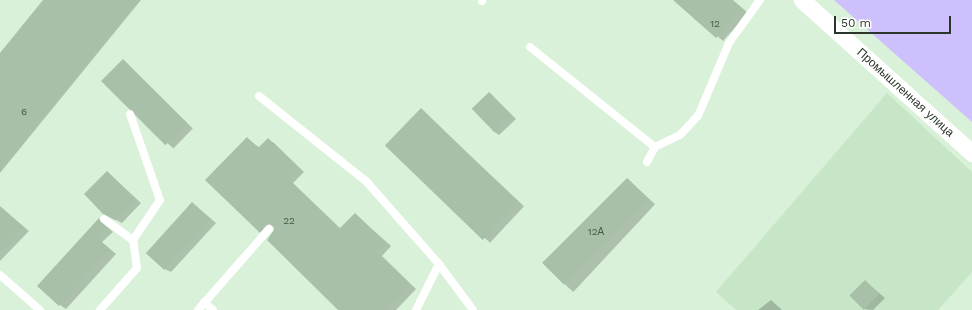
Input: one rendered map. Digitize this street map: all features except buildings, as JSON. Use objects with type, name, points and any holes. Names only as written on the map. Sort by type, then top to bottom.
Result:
[{"type":"street","name":"Промышленная улица","points":[[802,0],[972,153]]},
{"type":"lane","points":[[647,162],[655,146],[680,135],[698,116],[729,43],[760,0]]},
{"type":"lane","points":[[530,47],[655,146]]},
{"type":"lane","points":[[259,96],[366,181],[438,264],[473,310]]},
{"type":"lane","points":[[100,310],[137,268],[133,240],[160,200],[130,114]]},
{"type":"lane","points":[[104,219],[133,240]]},
{"type":"lane","points":[[198,310],[269,229]]},
{"type":"lane","points":[[416,310],[438,264]]},
{"type":"lane","points":[[0,274],[40,310]]},
{"type":"lane","points":[[204,302],[213,310]]},
{"type":"shaded area","points":[[834,0],[972,0],[972,122]]},
{"type":"shaded area","points":[[887,93],[972,172],[972,272],[938,310],[736,310],[716,292]]}]
